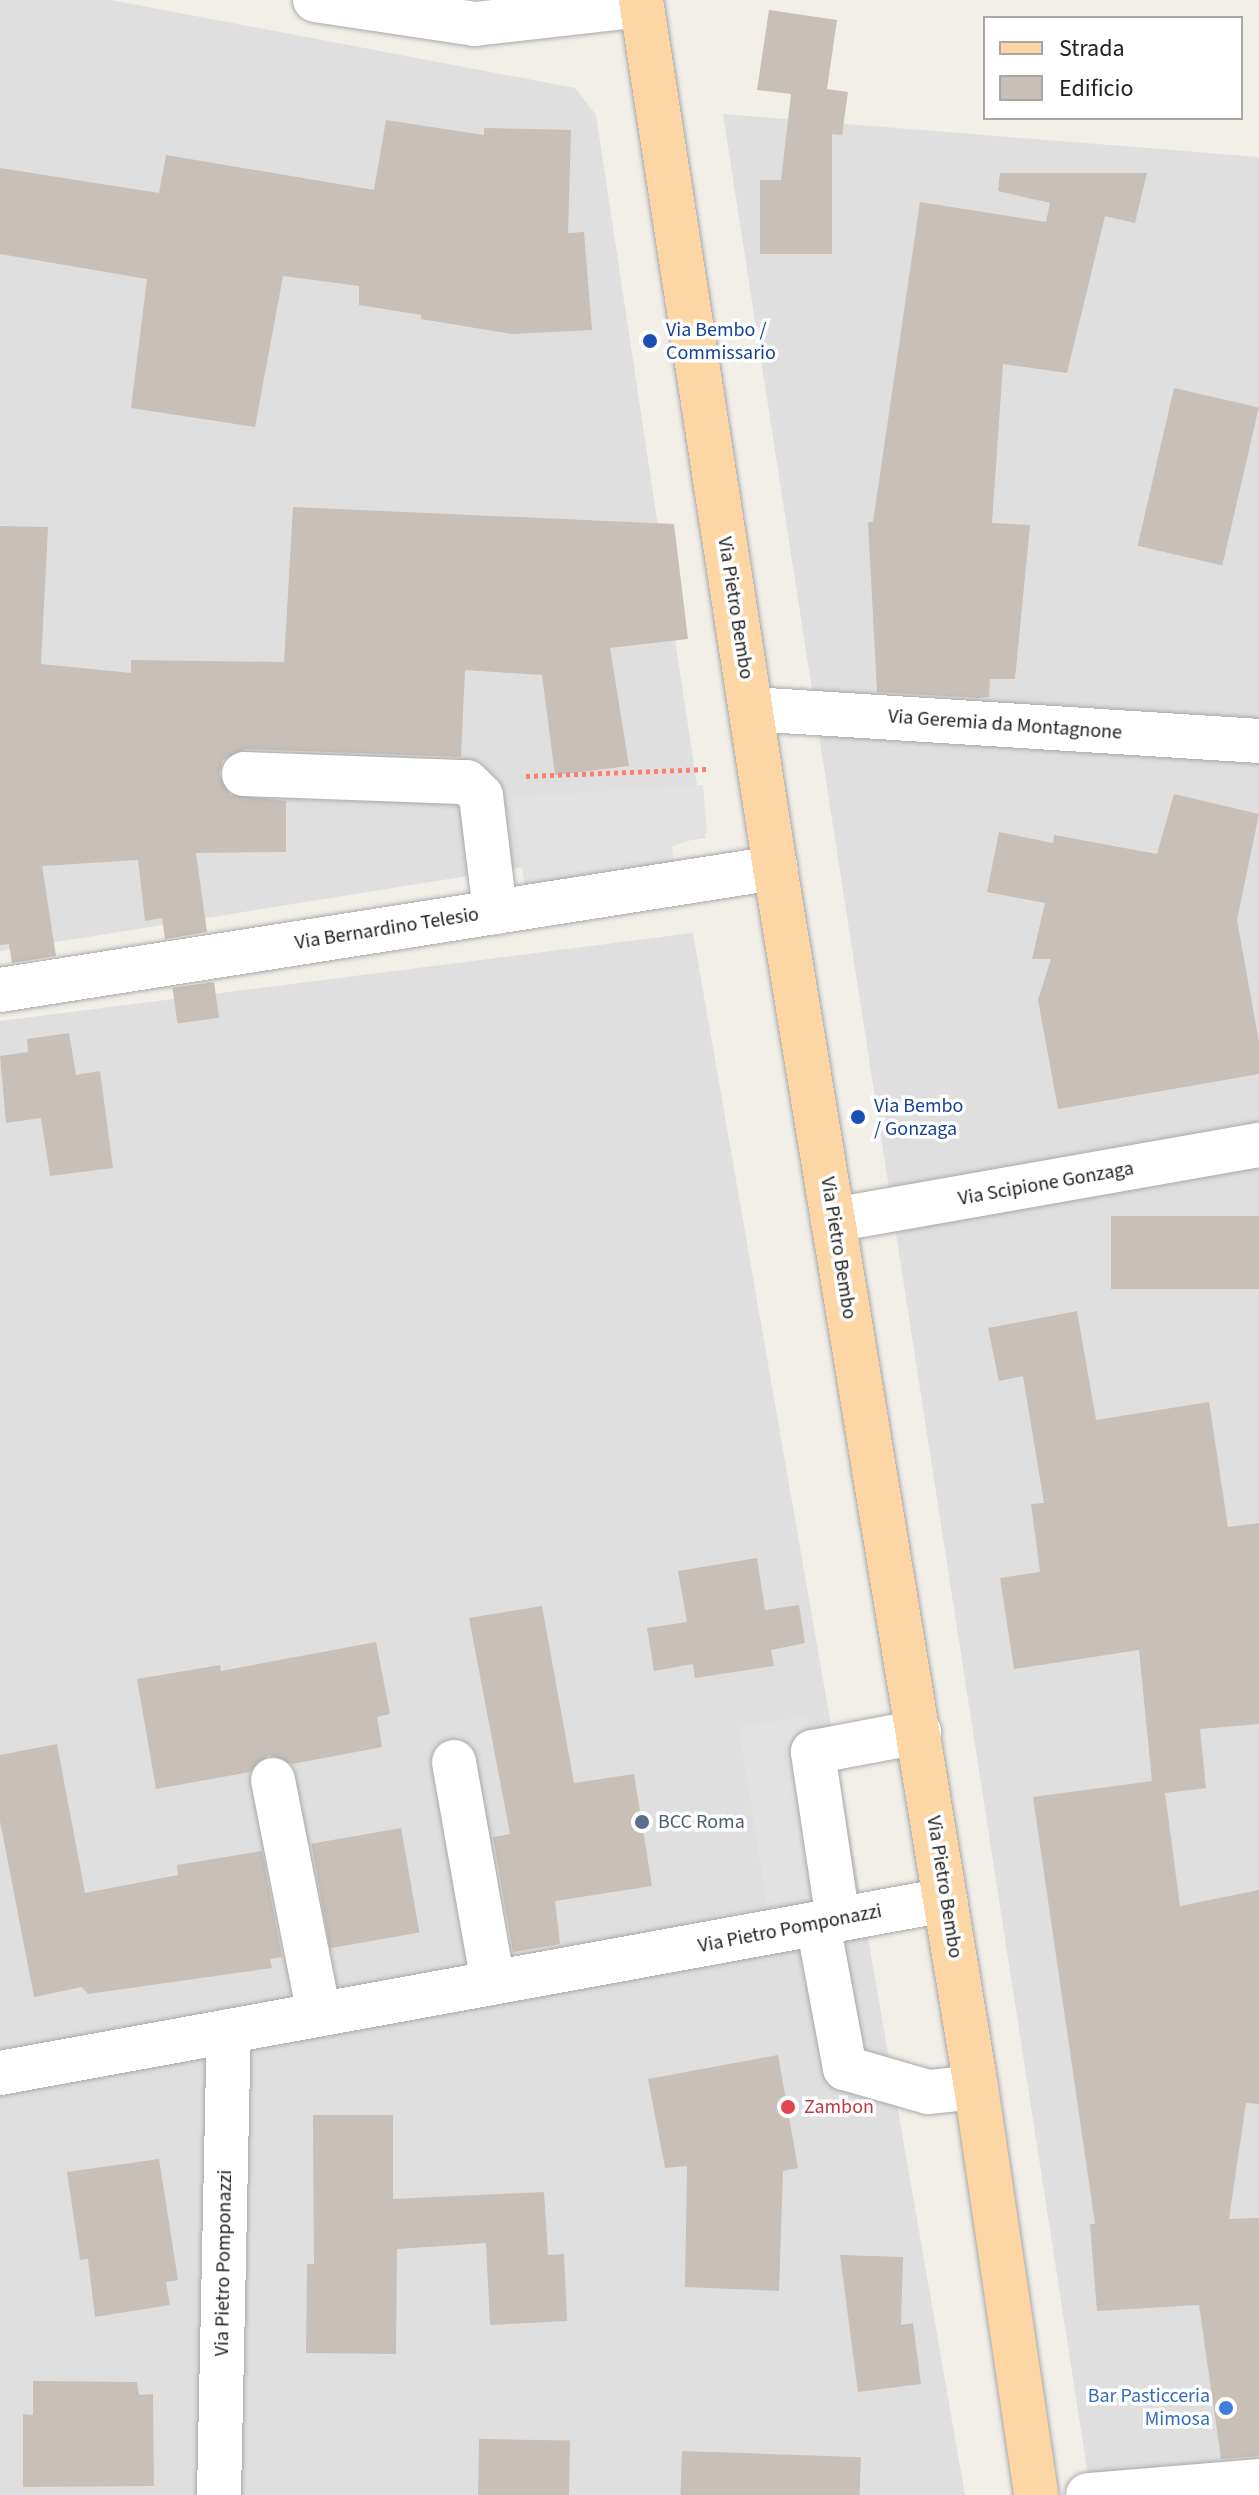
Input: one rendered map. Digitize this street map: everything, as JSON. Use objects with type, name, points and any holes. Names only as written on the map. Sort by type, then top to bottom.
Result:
[{"type":"main road","name":"Via Pietro Bembo","points":[[641,2],[775,868],[976,2087],[1036,2495]]},
{"type":"street","points":[[315,0],[475,24],[641,2]]},
{"type":"street","name":"Via Geremia da Montagnone","points":[[751,709],[1259,741]]},
{"type":"street","points":[[244,774],[467,782],[475,788],[485,822],[495,912]]},
{"type":"street","name":"Via Bernardino Telesio","points":[[0,990],[775,868]]},
{"type":"street","name":"Via Scipione Gonzaga","points":[[833,1220],[1259,1145]]},
{"type":"street","points":[[919,1732],[813,1752],[845,2068],[928,2092],[976,2087]]},
{"type":"street","points":[[454,1762],[493,1983]]},
{"type":"street","points":[[273,1780],[319,2014]]},
{"type":"street","name":"Via Pietro Pomponazzi","points":[[0,2073],[945,1900]]},
{"type":"street","name":"Via Pietro Pomponazzi","points":[[219,2495],[229,2031]]},
{"type":"street","points":[[1088,2495],[1259,2481]]},
{"type":"path","points":[[475,788],[504,777],[713,769]]},
{"type":"shaded area","points":[[0,0],[111,0],[575,88],[596,115],[705,838],[0,951]]},
{"type":"shaded area","points":[[723,114],[1259,157],[1259,2495],[1091,2495]]},
{"type":"shaded area","points":[[703,785],[707,833],[672,847],[676,883],[528,907],[511,797]]},
{"type":"shaded area","points":[[693,933],[965,2495],[0,2495],[0,1021]]},
{"type":"shaded area","points":[[807,1716],[835,1894],[767,1905],[739,1727]]},
{"type":"building","points":[[769,10],[837,20],[827,89],[848,92],[842,135],[832,134],[832,254],[760,254],[760,180],[781,180],[791,94],[757,90]]},
{"type":"building","points":[[386,120],[484,135],[484,128],[571,130],[568,233],[584,232],[592,330],[511,334],[421,319],[421,315],[359,305],[359,286],[283,276],[255,427],[131,408],[147,279],[0,254],[0,168],[159,193],[166,155],[374,190]]},
{"type":"building","points":[[1000,173],[1147,173],[1135,223],[1105,216],[1067,373],[1003,364],[992,523],[1030,525],[1015,679],[990,679],[989,697],[877,692],[868,522],[873,522],[920,202],[1046,222],[1050,203],[998,191]]},
{"type":"building","points":[[1174,388],[1259,408],[1222,565],[1138,546]]},
{"type":"building","points":[[293,507],[674,524],[688,639],[610,648],[629,766],[555,775],[542,675],[465,670],[461,757],[245,749],[223,760],[219,774],[230,795],[286,801],[286,852],[196,853],[207,932],[165,939],[162,918],[145,921],[138,860],[42,866],[56,956],[12,963],[9,944],[0,945],[0,526],[48,527],[41,664],[131,673],[131,660],[284,662]]},
{"type":"building","points":[[1174,794],[1259,814],[1237,920],[1259,1042],[1259,1074],[1058,1109],[1038,1000],[1051,959],[1032,959],[1045,903],[987,892],[999,832],[1053,843],[1054,835],[1157,854]]},
{"type":"building","points":[[214,982],[219,1018],[177,1023],[172,988]]},
{"type":"building","points":[[69,1033],[76,1075],[100,1071],[113,1168],[50,1176],[41,1118],[6,1123],[0,1056],[28,1052],[27,1039]]},
{"type":"building","points":[[1111,1216],[1259,1216],[1259,1289],[1111,1289]]},
{"type":"building","points":[[1077,1311],[1096,1420],[1209,1402],[1228,1527],[1259,1523],[1259,1724],[1200,1729],[1206,1788],[1165,1793],[1180,1906],[1259,1890],[1259,2104],[1246,2103],[1229,2219],[1259,2218],[1259,2456],[1221,2459],[1199,2305],[1097,2311],[1090,2224],[1095,2224],[1033,1797],[1152,1781],[1139,1650],[1014,1669],[1000,1578],[1040,1572],[1031,1504],[1044,1503],[1023,1376],[999,1381],[988,1328]]},
{"type":"building","points":[[757,1558],[765,1610],[799,1605],[805,1643],[771,1650],[774,1666],[695,1678],[693,1664],[654,1671],[647,1628],[687,1622],[678,1571]]},
{"type":"building","points":[[542,1606],[574,1783],[634,1774],[652,1886],[555,1901],[560,1944],[513,1952],[493,1837],[510,1834],[469,1618]]},
{"type":"building","points":[[376,1642],[390,1714],[377,1717],[382,1747],[292,1764],[269,1755],[250,1772],[156,1789],[137,1679],[220,1665],[221,1671]]},
{"type":"building","points":[[57,1744],[85,1893],[178,1875],[177,1865],[262,1851],[282,1957],[270,1959],[272,1968],[88,1994],[82,1987],[34,1997],[0,1821],[0,1755]]},
{"type":"building","points":[[401,1828],[419,1932],[330,1948],[311,1844]]},
{"type":"building","points":[[778,2055],[798,2168],[783,2171],[779,2291],[685,2287],[687,2166],[665,2168],[648,2079]]},
{"type":"building","points":[[313,2115],[393,2115],[393,2199],[544,2192],[548,2255],[564,2254],[567,2321],[490,2325],[486,2243],[397,2249],[396,2354],[306,2353],[307,2264],[314,2264]]},
{"type":"building","points":[[159,2159],[178,2280],[166,2282],[170,2305],[95,2317],[88,2259],[80,2260],[67,2172]]},
{"type":"building","points":[[840,2255],[903,2257],[901,2325],[913,2323],[921,2384],[858,2392]]},
{"type":"building","points":[[33,2381],[137,2382],[139,2395],[153,2394],[154,2486],[23,2487],[23,2414],[33,2415]]},
{"type":"building","points":[[479,2439],[570,2441],[569,2495],[478,2495]]},
{"type":"building","points":[[682,2451],[861,2457],[860,2495],[680,2495]]},
{"type":"place","name":"Via Bembo / Commissario","points":[[650,341]]},
{"type":"place","name":"Via Bembo / Gonzaga","points":[[858,1117]]},
{"type":"place","name":"BCC Roma","points":[[642,1822]]},
{"type":"place","name":"Zambon","points":[[788,2107]]},
{"type":"place","name":"Bar Pasticceria Mimosa","points":[[1226,2408]]}]
